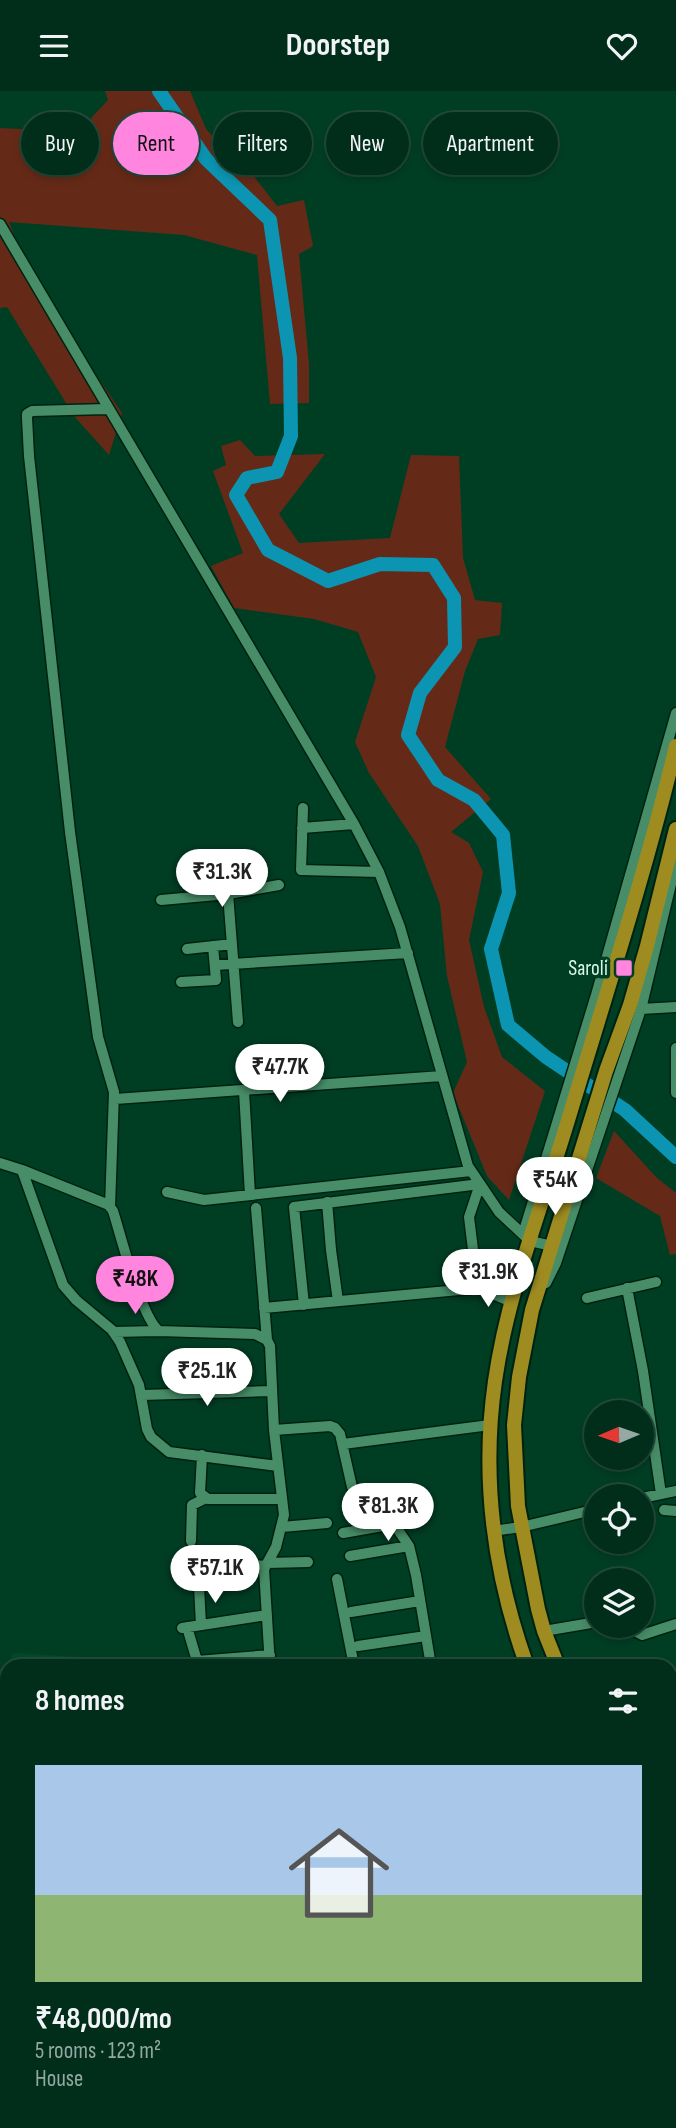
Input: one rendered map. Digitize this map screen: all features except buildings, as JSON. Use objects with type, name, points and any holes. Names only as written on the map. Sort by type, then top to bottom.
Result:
[{"type":"highway","points":[[525,1659],[498,1566],[493,1531],[489,1458],[495,1379],[526,1237],[673,753]]},
{"type":"highway","points":[[555,1659],[544,1632],[521,1527],[514,1425],[519,1377],[532,1310],[556,1247],[611,1074],[648,946],[676,829]]},
{"type":"street","points":[[0,224],[354,824],[379,872],[408,953],[468,1166],[499,1212],[526,1237],[556,1247]]},
{"type":"street","points":[[107,409],[32,411],[27,414],[29,456],[70,832],[98,1037],[113,1082],[115,1099],[107,1205],[144,1307],[154,1327],[159,1331]]},
{"type":"street","points":[[673,753],[676,713]]},
{"type":"street","points":[[303,808],[301,870],[379,872]]},
{"type":"street","points":[[302,828],[354,824]]},
{"type":"street","points":[[611,1074],[641,1009],[676,863]]},
{"type":"street","points":[[161,900],[228,894],[279,885]]},
{"type":"street","points":[[228,894],[238,1022]]},
{"type":"street","points":[[187,949],[232,944]]},
{"type":"street","points":[[181,982],[216,980],[213,946]]},
{"type":"street","points":[[215,965],[408,953]]},
{"type":"street","points":[[641,1009],[676,1007]]},
{"type":"street","points":[[676,1048],[676,1093]]},
{"type":"street","points":[[115,1099],[442,1076]]},
{"type":"street","points":[[244,1091],[250,1195]]},
{"type":"street","points":[[0,1163],[107,1205]]},
{"type":"street","points":[[22,1170],[63,1285],[113,1332],[120,1342],[142,1395],[147,1429],[151,1437],[169,1452],[278,1466]]},
{"type":"street","points":[[167,1192],[204,1201],[471,1171]]},
{"type":"street","points":[[304,1305],[294,1207],[480,1184]]},
{"type":"street","points":[[475,1287],[477,1282],[469,1217],[480,1184]]},
{"type":"street","points":[[327,1202],[338,1301]]},
{"type":"street","points":[[256,1208],[267,1340],[270,1346],[274,1430],[284,1515],[264,1576],[270,1659]]},
{"type":"street","points":[[587,1298],[656,1282]]},
{"type":"street","points":[[264,1308],[475,1287],[512,1302]]},
{"type":"street","points":[[627,1288],[661,1494]]},
{"type":"street","points":[[113,1332],[255,1334],[267,1340]]},
{"type":"street","points":[[142,1395],[272,1391]]},
{"type":"street","points":[[343,1444],[490,1425]]},
{"type":"street","points":[[274,1430],[330,1426],[335,1427],[341,1434],[352,1486],[370,1508],[394,1524],[409,1546],[430,1659]]},
{"type":"street","points":[[202,1455],[200,1493],[206,1498]]},
{"type":"street","points":[[654,1495],[676,1491]]},
{"type":"street","points":[[191,1541],[192,1505],[206,1498],[282,1499]]},
{"type":"street","points":[[664,1510],[676,1511]]},
{"type":"street","points":[[493,1531],[584,1512]]},
{"type":"street","points":[[282,1527],[327,1523]]},
{"type":"street","points":[[343,1533],[394,1524]]},
{"type":"street","points":[[350,1556],[409,1546]]},
{"type":"street","points":[[181,1559],[266,1565],[309,1562]]},
{"type":"street","points":[[337,1579],[353,1659]]},
{"type":"street","points":[[199,1586],[201,1625]]},
{"type":"street","points":[[351,1612],[420,1601]]},
{"type":"street","points":[[196,1659],[184,1627],[267,1615]]},
{"type":"street","points":[[544,1632],[584,1624]]},
{"type":"street","points":[[654,1631],[676,1625]]},
{"type":"street","points":[[358,1646],[426,1636]]},
{"type":"street","points":[[221,1659],[270,1655]]},
{"type":"shaded area","points":[[105,91],[190,91],[199,112],[113,112],[113,175],[199,175],[199,112],[206,129],[213,137],[213,175],[253,175],[277,206],[304,200],[313,246],[299,254],[309,364],[309,403],[270,404],[257,255],[184,235],[9,222],[16,240],[91,367],[122,413],[109,455],[74,416],[7,307],[0,308],[0,128],[21,129],[21,175],[99,175],[99,112],[97,112],[108,100]]},
{"type":"shaded area","points":[[240,440],[255,456],[325,454],[279,514],[299,543],[390,538],[411,455],[459,456],[463,558],[475,600],[502,603],[500,635],[478,639],[465,671],[445,747],[491,799],[451,832],[469,843],[483,872],[469,940],[484,1007],[502,1057],[545,1091],[509,1200],[487,1176],[453,1093],[467,1062],[447,976],[440,904],[418,846],[369,773],[355,742],[376,677],[358,632],[314,619],[234,608],[211,566],[243,553],[213,471],[226,465],[221,446]]},
{"type":"shaded area","points":[[614,1131],[657,1178],[676,1193],[676,1254],[670,1255],[660,1216],[596,1178]]},
{"type":"shaded area","points":[[13,1653],[102,1659],[11,1659]]},
{"type":"waterway","points":[[159,91],[206,159],[270,220],[290,358],[291,436],[277,472],[247,478],[236,495],[268,550],[328,581],[380,564],[433,565],[454,598],[455,647],[420,693],[408,735],[438,780],[474,800],[503,835],[509,893],[491,949],[508,1025],[546,1057],[625,1110],[676,1157]]},
{"type":"place","name":"Saroli","points":[[624,968]]}]
